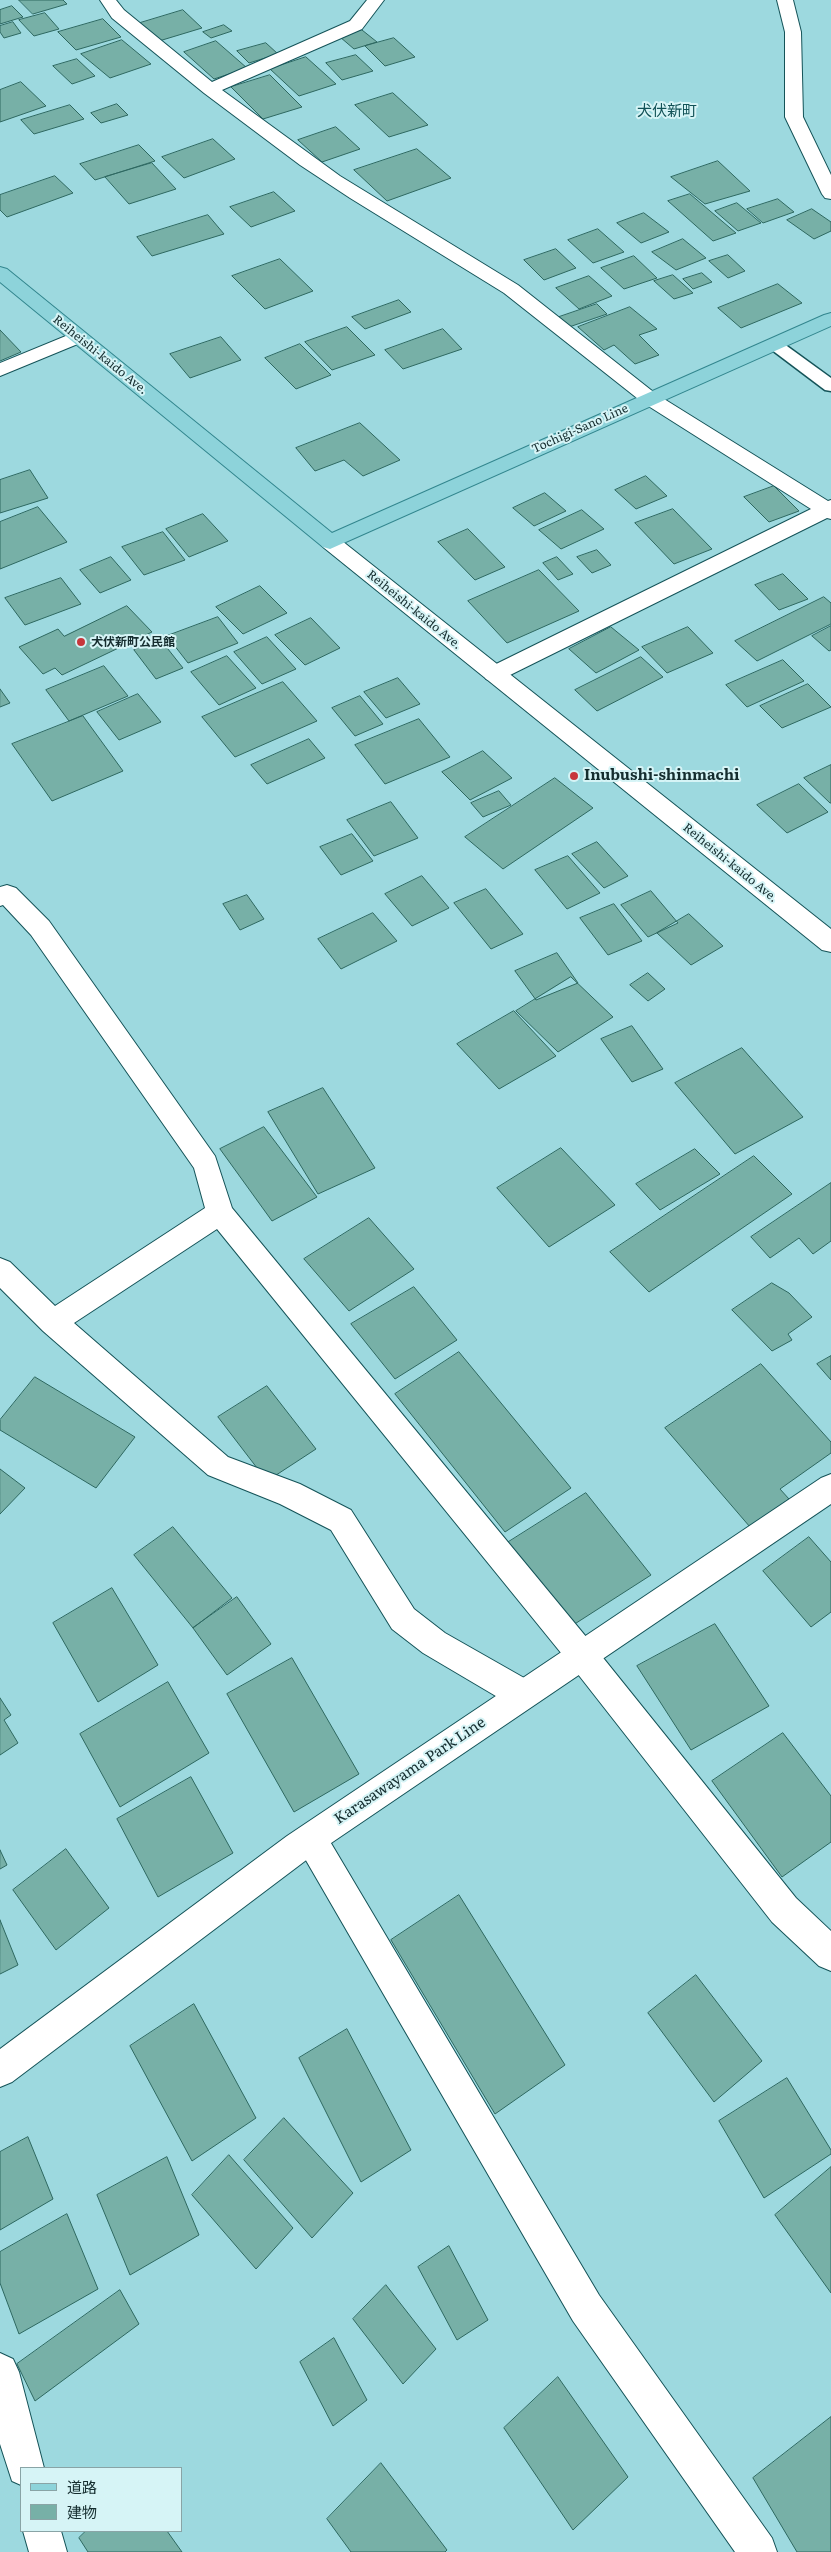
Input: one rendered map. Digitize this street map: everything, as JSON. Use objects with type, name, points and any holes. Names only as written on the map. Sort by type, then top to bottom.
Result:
[{"type":"main road","name":"Reiheishi-kaido Ave.","points":[[0,273],[330,542]]},
{"type":"main road","name":"Tochigi-Sano Line","points":[[330,542],[649,398],[831,319]]},
{"type":"street","points":[[108,0],[118,14],[270,136],[384,213],[512,289],[649,398],[830,509]]},
{"type":"street","points":[[210,89],[356,25],[376,0]]},
{"type":"street","points":[[785,0],[793,32],[794,117],[831,194]]},
{"type":"street","points":[[0,370],[78,337]]},
{"type":"street","points":[[494,674],[830,509]]},
{"type":"street","name":"Reiheishi-kaido Ave.","points":[[330,542],[831,944]]},
{"type":"street","points":[[2,893],[40,928],[206,1164],[220,1213],[581,1654],[784,1910],[831,1954]]},
{"type":"street","points":[[53,1322],[220,1213]]},
{"type":"street","points":[[0,1270],[53,1322],[218,1466],[290,1494],[341,1520],[403,1619],[434,1643],[522,1694]]},
{"type":"street","name":"Karasawayama Park Line","points":[[0,2070],[311,1839],[581,1654],[831,1487]]},
{"type":"street","points":[[311,1839],[586,2308],[758,2552]]},
{"type":"street","points":[[0,2372],[26,2467]]},
{"type":"street","points":[[42,2532],[48,2552]]},
{"type":"lane","points":[[774,344],[831,386]]},
{"type":"building","points":[[19,0],[63,0],[67,4],[33,14]]},
{"type":"building","points":[[12,6],[23,17],[0,24],[0,10]]},
{"type":"building","points":[[183,10],[202,28],[159,41],[140,23]]},
{"type":"building","points":[[45,13],[59,29],[34,36],[19,20]]},
{"type":"building","points":[[103,19],[121,37],[76,50],[58,32]]},
{"type":"building","points":[[13,22],[21,33],[4,38],[0,32],[0,26]]},
{"type":"building","points":[[224,25],[232,31],[211,38],[203,32]]},
{"type":"building","points":[[362,30],[377,42],[354,49],[340,37]]},
{"type":"building","points":[[394,38],[415,57],[385,66],[365,46]]},
{"type":"building","points":[[122,40],[151,64],[110,78],[81,54]]},
{"type":"building","points":[[216,41],[247,68],[214,79],[184,52]]},
{"type":"building","points":[[266,43],[278,54],[249,63],[237,51]]},
{"type":"building","points":[[356,55],[373,71],[342,80],[326,63]]},
{"type":"building","points":[[306,57],[336,84],[299,96],[270,69]]},
{"type":"building","points":[[77,59],[95,76],[72,84],[53,66]]},
{"type":"building","points":[[270,75],[302,107],[263,119],[231,87]]},
{"type":"building","points":[[21,82],[46,106],[0,122],[0,90]]},
{"type":"building","points":[[393,93],[428,125],[389,137],[355,105]]},
{"type":"building","points":[[117,104],[128,115],[101,123],[91,113]]},
{"type":"building","points":[[70,105],[84,119],[34,134],[21,120]]},
{"type":"building","points":[[336,127],[360,149],[322,162],[298,140]]},
{"type":"building","points":[[213,139],[235,159],[184,178],[162,157]]},
{"type":"building","points":[[139,145],[155,161],[95,180],[80,164]]},
{"type":"building","points":[[417,149],[451,178],[387,201],[354,170]]},
{"type":"building","points":[[718,161],[750,191],[705,204],[671,177]]},
{"type":"building","points":[[152,163],[176,189],[129,204],[105,177]]},
{"type":"building","points":[[55,176],[73,193],[7,217],[0,210],[0,195]]},
{"type":"building","points":[[274,192],[295,211],[251,227],[230,207]]},
{"type":"building","points":[[690,194],[736,233],[713,241],[668,201]]},
{"type":"building","points":[[778,199],[794,212],[763,223],[747,209]]},
{"type":"building","points":[[737,203],[761,223],[738,231],[715,211]]},
{"type":"building","points":[[812,209],[831,222],[831,231],[814,239],[787,220]]},
{"type":"building","points":[[644,213],[669,232],[641,243],[617,223]]},
{"type":"building","points":[[208,215],[224,234],[152,256],[137,237]]},
{"type":"building","points":[[598,229],[624,252],[593,263],[568,240]]},
{"type":"building","points":[[683,239],[706,258],[676,270],[652,252]]},
{"type":"building","points":[[556,249],[576,268],[544,280],[524,260]]},
{"type":"building","points":[[728,255],[745,271],[728,278],[709,261]]},
{"type":"building","points":[[634,256],[657,278],[624,289],[601,268]]},
{"type":"building","points":[[280,259],[313,291],[265,309],[232,276]]},
{"type":"building","points":[[702,273],[712,282],[693,289],[683,279]]},
{"type":"building","points":[[673,275],[693,293],[674,299],[654,281]]},
{"type":"building","points":[[589,276],[612,296],[579,309],[556,288]]},
{"type":"building","points":[[778,284],[802,303],[741,328],[718,308]]},
{"type":"building","points":[[399,300],[411,312],[365,329],[352,317]]},
{"type":"building","points":[[597,304],[607,314],[569,327],[559,317]]},
{"type":"building","points":[[630,307],[657,329],[639,335],[659,355],[635,364],[614,345],[604,350],[578,327]]},
{"type":"building","points":[[347,327],[375,355],[332,370],[305,342]]},
{"type":"building","points":[[443,329],[462,349],[403,369],[385,350]]},
{"type":"building","points":[[0,330],[21,352],[0,361]]},
{"type":"building","points":[[221,337],[241,360],[190,378],[170,354]]},
{"type":"building","points":[[300,344],[331,375],[296,389],[265,358]]},
{"type":"building","points":[[360,423],[400,460],[363,476],[344,460],[315,471],[296,448]]},
{"type":"building","points":[[30,470],[48,498],[0,513],[0,480]]},
{"type":"building","points":[[646,476],[667,496],[636,509],[615,490]]},
{"type":"building","points":[[774,486],[799,511],[769,522],[744,497]]},
{"type":"building","points":[[545,493],[566,511],[534,526],[513,508]]},
{"type":"building","points":[[38,507],[67,542],[0,569],[0,522]]},
{"type":"building","points":[[673,509],[712,549],[674,564],[635,523]]},
{"type":"building","points":[[582,510],[604,529],[561,549],[539,530]]},
{"type":"building","points":[[203,514],[228,541],[189,557],[166,529]]},
{"type":"building","points":[[468,529],[505,567],[475,580],[438,542]]},
{"type":"building","points":[[163,532],[185,560],[144,575],[122,547]]},
{"type":"building","points":[[597,550],[611,565],[592,573],[577,557]]},
{"type":"building","points":[[111,557],[131,580],[100,593],[80,570]]},
{"type":"building","points":[[557,557],[573,574],[558,580],[543,563]]},
{"type":"building","points":[[539,570],[579,611],[507,643],[468,601]]},
{"type":"building","points":[[783,574],[808,599],[779,610],[755,585]]},
{"type":"building","points":[[61,578],[81,604],[25,625],[5,598]]},
{"type":"building","points":[[260,586],[287,613],[243,634],[216,607]]},
{"type":"building","points":[[824,597],[831,603],[831,624],[757,661],[735,641]]},
{"type":"building","name":"犬伏新町公民館","points":[[127,606],[152,632],[62,675],[55,668],[43,674],[19,647],[58,629],[64,636]]},
{"type":"building","points":[[218,617],[238,643],[188,663],[167,636]]},
{"type":"building","points":[[311,618],[340,648],[305,665],[275,635]]},
{"type":"building","points":[[831,626],[831,650],[829,651],[812,636]]},
{"type":"building","points":[[611,627],[639,650],[596,673],[569,649]]},
{"type":"building","points":[[688,627],[713,653],[667,673],[642,647]]},
{"type":"building","points":[[267,637],[296,669],[262,684],[234,652]]},
{"type":"building","points":[[160,639],[183,668],[156,679],[134,650]]},
{"type":"building","points":[[227,656],[256,688],[219,705],[191,672]]},
{"type":"building","points":[[641,657],[663,677],[597,711],[575,690]]},
{"type":"building","points":[[783,660],[804,681],[747,707],[726,685]]},
{"type":"building","points":[[104,666],[128,696],[69,721],[46,690]]},
{"type":"building","points":[[398,678],[420,704],[386,718],[364,692]]},
{"type":"building","points":[[283,682],[317,721],[235,757],[202,717]]},
{"type":"building","points":[[808,684],[831,707],[782,728],[760,706]]},
{"type":"building","points":[[0,689],[10,703],[0,707]]},
{"type":"building","points":[[138,694],[161,722],[119,740],[97,712]]},
{"type":"building","points":[[360,696],[383,724],[355,736],[332,708]]},
{"type":"building","points":[[83,716],[123,771],[52,801],[12,744]]},
{"type":"building","points":[[419,719],[450,757],[385,784],[355,745]]},
{"type":"building","points":[[309,739],[325,758],[267,784],[251,765]]},
{"type":"building","points":[[483,751],[512,778],[470,800],[442,772]]},
{"type":"building","points":[[831,765],[831,803],[830,803],[804,778]]},
{"type":"building","points":[[555,778],[593,808],[503,869],[465,837]]},
{"type":"building","points":[[799,784],[828,812],[787,833],[757,805]]},
{"type":"building","points":[[499,791],[511,805],[483,817],[471,803]]},
{"type":"building","points":[[391,802],[418,838],[374,856],[347,820]]},
{"type":"building","points":[[352,834],[373,861],[341,875],[320,847]]},
{"type":"building","points":[[597,842],[628,876],[604,888],[572,854]]},
{"type":"building","points":[[568,856],[600,893],[567,909],[535,870]]},
{"type":"building","points":[[422,876],[449,908],[412,926],[385,894]]},
{"type":"building","points":[[486,889],[523,934],[491,949],[454,903]]},
{"type":"building","points":[[651,891],[678,923],[648,937],[621,905]]},
{"type":"building","points":[[247,895],[264,919],[240,930],[223,904]]},
{"type":"building","points":[[614,904],[642,941],[608,955],[580,918]]},
{"type":"building","points":[[373,913],[397,941],[341,969],[318,939]]},
{"type":"building","points":[[689,914],[723,946],[691,965],[657,933]]},
{"type":"building","points":[[557,953],[578,983],[536,1000],[515,971]]},
{"type":"building","points":[[648,973],[665,989],[648,1001],[630,985]]},
{"type":"building","points":[[571,977],[613,1017],[558,1052],[516,1011]]},
{"type":"building","points":[[514,1011],[556,1056],[499,1089],[457,1044]]},
{"type":"building","points":[[632,1026],[663,1069],[632,1082],[601,1039]]},
{"type":"building","points":[[742,1048],[803,1117],[735,1154],[675,1083]]},
{"type":"building","points":[[323,1088],[375,1168],[318,1194],[268,1112]]},
{"type":"building","points":[[264,1127],[317,1197],[272,1221],[220,1149]]},
{"type":"building","points":[[561,1148],[615,1205],[549,1247],[497,1188]]},
{"type":"building","points":[[695,1149],[720,1174],[660,1210],[636,1184]]},
{"type":"building","points":[[754,1156],[792,1194],[649,1292],[610,1252]]},
{"type":"building","points":[[831,1183],[831,1241],[813,1254],[799,1238],[770,1258],[751,1237]]},
{"type":"building","points":[[369,1218],[414,1269],[349,1311],[304,1259]]},
{"type":"building","points":[[772,1283],[789,1293],[812,1317],[788,1334],[792,1340],[772,1351],[732,1310]]},
{"type":"building","points":[[414,1287],[457,1340],[395,1379],[351,1324]]},
{"type":"building","points":[[459,1352],[571,1488],[505,1532],[395,1394]]},
{"type":"building","points":[[831,1356],[831,1380],[817,1364]]},
{"type":"building","points":[[761,1364],[831,1442],[831,1453],[780,1489],[789,1499],[750,1527],[665,1428]]},
{"type":"building","points":[[35,1377],[135,1437],[96,1488],[0,1430],[0,1420]]},
{"type":"building","points":[[267,1386],[316,1449],[267,1481],[218,1417]]},
{"type":"building","points":[[0,1469],[25,1488],[0,1514]]},
{"type":"building","points":[[586,1493],[651,1575],[570,1627],[507,1543]]},
{"type":"building","points":[[173,1527],[232,1598],[193,1628],[134,1555]]},
{"type":"building","points":[[809,1537],[831,1562],[831,1612],[811,1627],[763,1571]]},
{"type":"building","points":[[112,1588],[158,1665],[98,1702],[53,1623]]},
{"type":"building","points":[[237,1597],[271,1644],[227,1675],[193,1628]]},
{"type":"building","points":[[715,1624],[769,1706],[691,1750],[637,1666]]},
{"type":"building","points":[[292,1658],[359,1774],[294,1812],[227,1694]]},
{"type":"building","points":[[168,1682],[209,1753],[120,1807],[80,1734]]},
{"type":"building","points":[[0,1698],[11,1715],[4,1720],[18,1743],[0,1755]]},
{"type":"building","points":[[783,1733],[831,1796],[831,1842],[782,1877],[712,1781]]},
{"type":"building","points":[[191,1777],[233,1853],[158,1897],[117,1819]]},
{"type":"building","points":[[66,1849],[109,1908],[56,1950],[13,1890]]},
{"type":"building","points":[[0,1850],[7,1865],[0,1869]]},
{"type":"building","points":[[459,1895],[565,2065],[495,2114],[391,1940]]},
{"type":"building","points":[[0,1920],[18,1965],[0,1974]]},
{"type":"building","points":[[696,1975],[762,2061],[714,2102],[648,2013]]},
{"type":"building","points":[[194,2004],[256,2118],[192,2161],[130,2046]]},
{"type":"building","points":[[347,2029],[411,2150],[361,2182],[299,2058]]},
{"type":"building","points":[[787,2078],[831,2150],[831,2154],[764,2198],[719,2121]]},
{"type":"building","points":[[284,2118],[353,2193],[312,2238],[244,2160]]},
{"type":"building","points":[[28,2137],[53,2199],[0,2230],[0,2152]]},
{"type":"building","points":[[229,2155],[293,2228],[256,2269],[192,2195]]},
{"type":"building","points":[[167,2157],[199,2235],[130,2275],[97,2195]]},
{"type":"building","points":[[831,2167],[831,2293],[775,2215]]},
{"type":"building","points":[[67,2214],[98,2289],[19,2334],[0,2283],[0,2252]]},
{"type":"building","points":[[449,2246],[488,2320],[457,2340],[418,2267]]},
{"type":"building","points":[[386,2285],[436,2349],[403,2384],[353,2319]]},
{"type":"building","points":[[120,2290],[139,2324],[35,2401],[17,2364]]},
{"type":"building","points":[[334,2338],[367,2400],[333,2426],[300,2362]]},
{"type":"building","points":[[558,2377],[628,2477],[573,2530],[504,2428]]},
{"type":"building","points":[[831,2417],[831,2552],[797,2552],[753,2478]]},
{"type":"building","points":[[381,2463],[447,2550],[445,2552],[351,2552],[327,2519]]},
{"type":"building","points":[[85,2532],[168,2532],[182,2552],[88,2552],[79,2538]]},
{"type":"place","name":"犬伏新町公民館","points":[[81,642]]},
{"type":"place","name":"Inubushi-shinmachi","points":[[574,776]]},
{"type":"district","name":"犬伏新町","points":[[667,112]]}]
